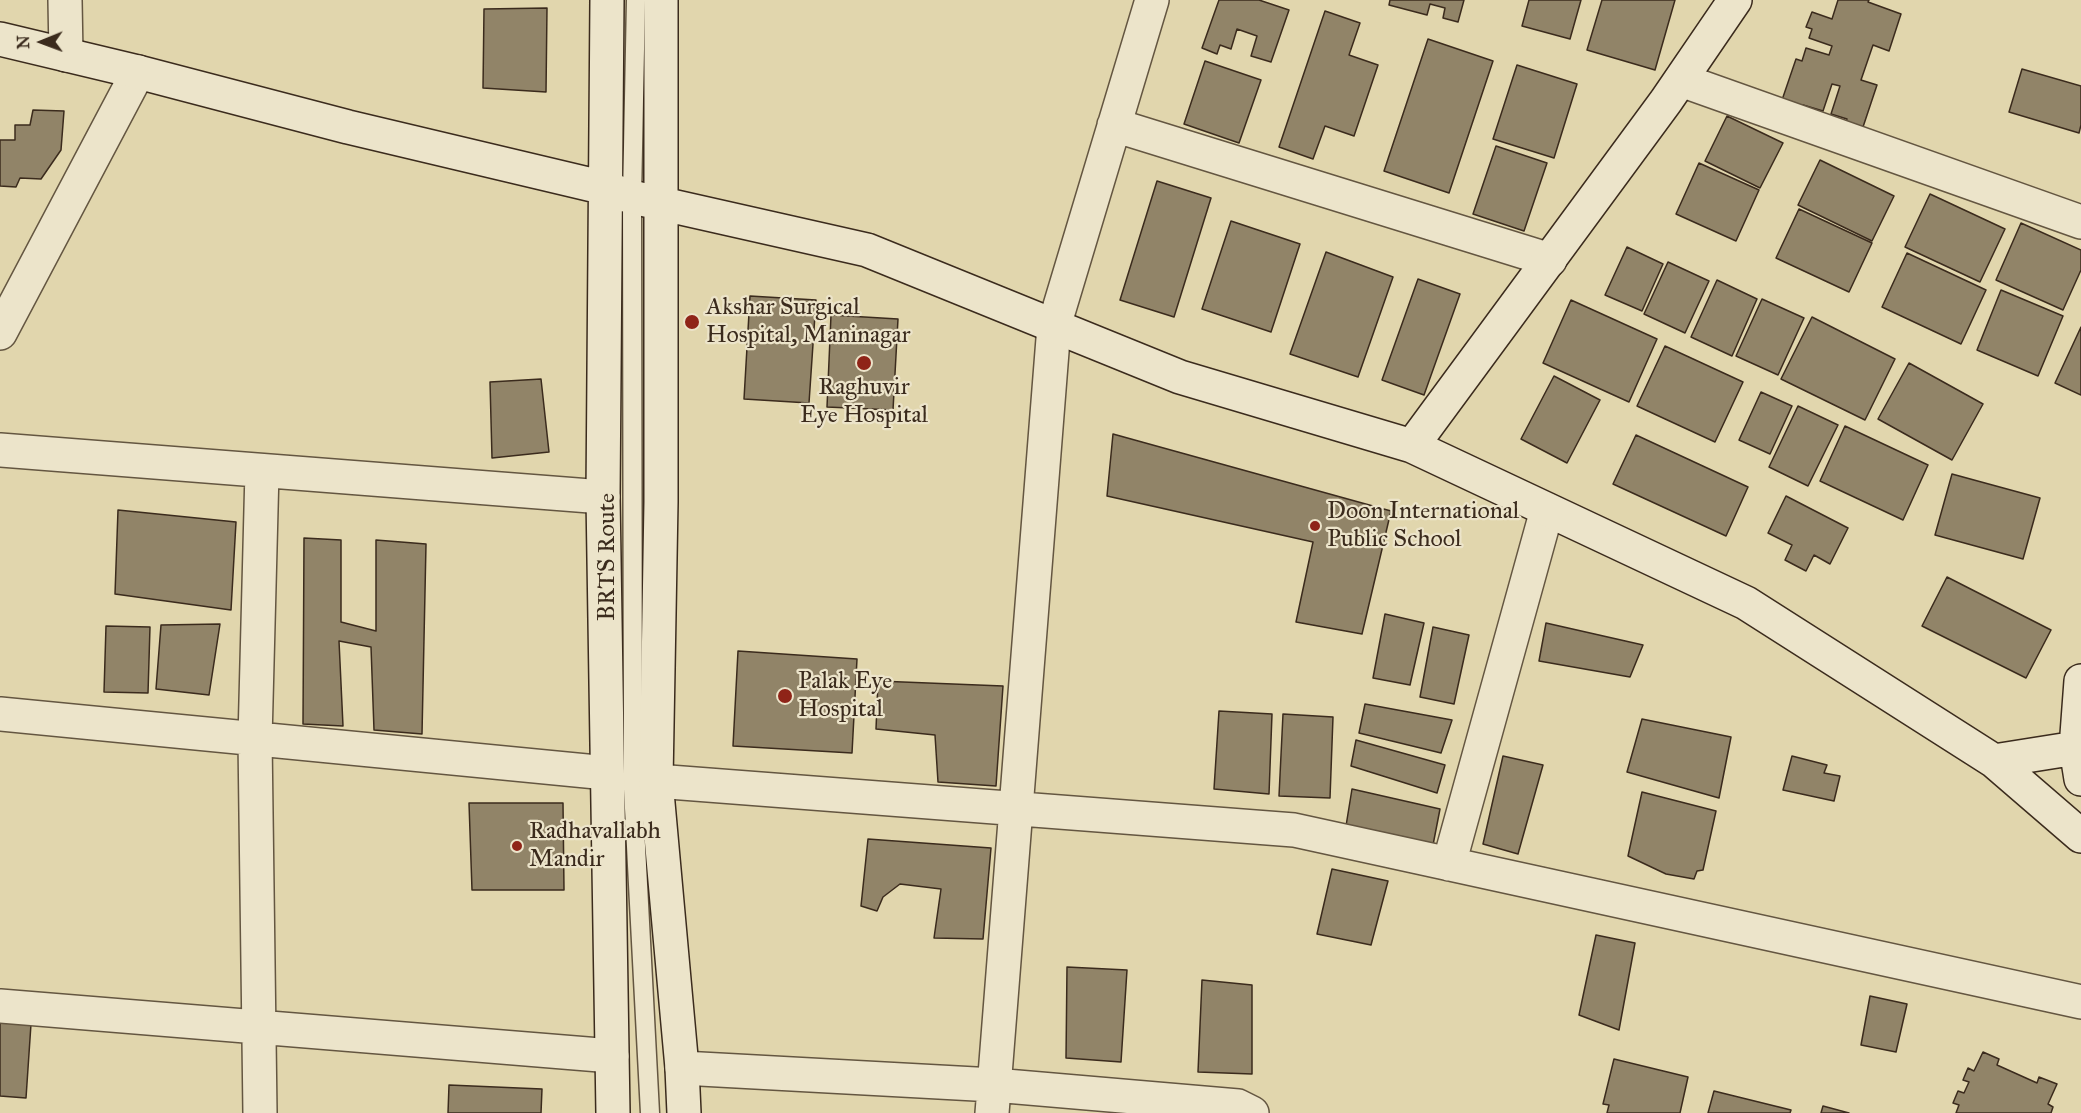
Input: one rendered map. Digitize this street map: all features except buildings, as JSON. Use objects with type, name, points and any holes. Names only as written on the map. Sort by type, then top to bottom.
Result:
[{"type":"street","points":[[65,0],[66,55]]},
{"type":"street","points":[[607,0],[632,197],[661,502],[656,781],[684,1113]]},
{"type":"street","points":[[613,1113],[603,497],[632,197],[661,0]]},
{"type":"street","points":[[993,1099],[1054,326],[1152,0]]},
{"type":"street","points":[[1412,446],[1681,80],[1735,0]]},
{"type":"street","points":[[0,39],[632,197],[867,250],[1180,377],[1412,446],[1746,603],[1994,761],[2081,836]]},
{"type":"street","points":[[0,333],[138,72]]},
{"type":"street","points":[[1681,80],[2081,222]]},
{"type":"street","points":[[1114,124],[1550,260]]},
{"type":"street","points":[[0,450],[603,497]]},
{"type":"street","points":[[260,1113],[255,739],[262,471]]},
{"type":"street","points":[[1449,864],[1547,510]]},
{"type":"street","points":[[1994,761],[2079,759],[2081,681]]},
{"type":"street","points":[[0,714],[608,773]]},
{"type":"street","points":[[656,781],[1294,830],[2081,1002]]},
{"type":"street","points":[[0,1006],[612,1056]]},
{"type":"street","points":[[682,1068],[993,1099],[1238,1106],[1252,1113]]},
{"type":"lane","name":"BRTS Route","points":[[636,0],[632,197],[633,789],[650,1113]]},
{"type":"place","name":"Akshar Surgical Hospital, Maninagar","points":[[692,322]]},
{"type":"place","name":"Raghuvir Eye Hospital","points":[[864,363]]},
{"type":"place","name":"Doon International Public School","points":[[1315,526]]},
{"type":"place","name":"Palak Eye Hospital","points":[[785,696]]},
{"type":"place","name":"Radhavallabh Mandir","points":[[517,846]]}]
